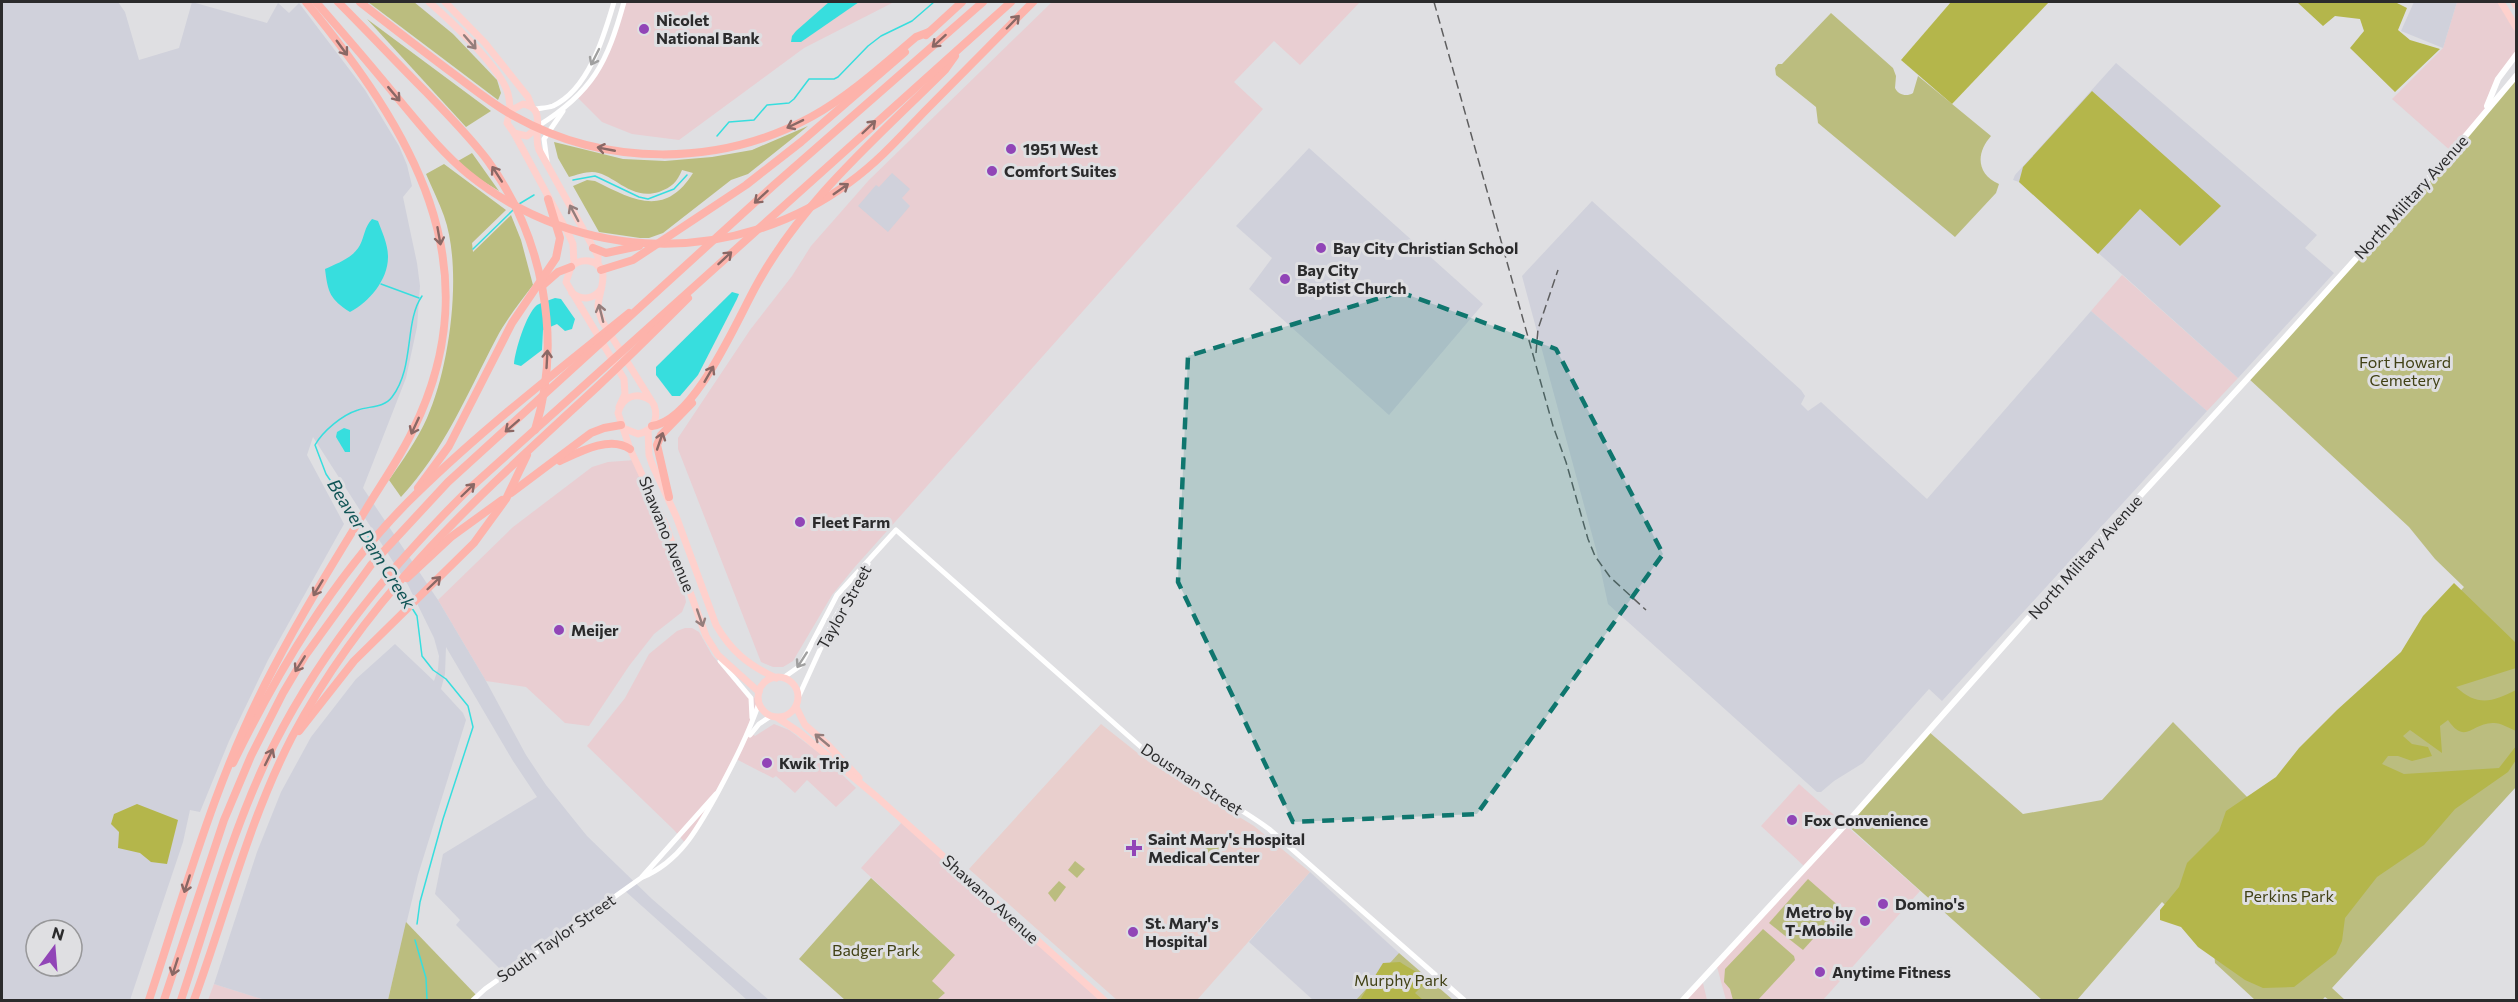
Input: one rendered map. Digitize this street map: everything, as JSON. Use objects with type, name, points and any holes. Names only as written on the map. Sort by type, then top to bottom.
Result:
[{"type":"highway","points":[[149,1000],[204,829],[236,745],[297,624],[411,435],[435,373],[442,335],[445,296],[443,256],[436,218],[423,180],[414,160],[372,90],[306,2]]},
{"type":"highway","points":[[316,2],[428,134],[467,174],[515,207],[574,232],[634,243],[703,242],[762,229],[815,205],[868,168],[1033,2]]},
{"type":"highway","points":[[292,738],[304,726],[342,675],[468,550],[494,516],[512,488],[530,447],[545,383],[548,349],[546,315],[539,269],[515,206],[492,167],[444,111],[339,2]]},
{"type":"highway","points":[[360,2],[482,96],[523,121],[566,139],[616,152],[665,155],[715,151],[783,131],[825,108],[916,37],[929,32]]},
{"type":"highway","points":[[600,268],[626,264],[746,185],[780,159],[962,2]]},
{"type":"highway","points":[[164,1000],[220,832],[266,724],[289,683],[328,623],[371,565],[457,474],[584,356],[686,267],[774,185],[983,2]]},
{"type":"highway","points":[[194,1000],[248,840],[292,738],[322,686],[363,625],[438,543],[599,385],[637,343],[775,211],[821,174],[876,121],[1011,2]]},
{"type":"highway","points":[[669,498],[657,445],[661,435],[686,411],[699,391],[767,267],[800,218],[849,162],[945,70],[960,48]]},
{"type":"highway","points":[[215,802],[283,668],[318,613],[363,553],[407,503],[452,441],[522,306],[549,270],[558,251],[559,235],[548,199]]},
{"type":"highway","points":[[593,248],[601,252],[613,252],[672,234]]},
{"type":"highway","points":[[522,306],[554,275],[573,265]]},
{"type":"highway","points":[[181,1000],[245,810],[266,762],[292,712],[331,650],[382,581],[426,531],[469,489],[594,377],[637,343]]},
{"type":"highway","points":[[407,503],[472,442],[584,356]]},
{"type":"highway","points":[[650,428],[671,417],[699,391]]},
{"type":"highway","points":[[438,543],[599,429],[622,426]]},
{"type":"highway","points":[[550,464],[601,446],[621,444],[630,449]]},
{"type":"main road","points":[[429,2],[463,34],[502,79],[508,93],[510,111],[507,123],[573,244],[573,265],[566,282],[624,379],[625,394],[618,413],[622,426],[632,433],[650,428],[656,410],[602,321],[598,307],[604,275],[598,256],[537,145],[539,117],[526,94],[485,43],[445,2]]},
{"type":"main road","points":[[2500,2],[2517,27]]},
{"type":"main road","points":[[2514,2],[2517,6]]},
{"type":"main road","name":"North Military Avenue","points":[[2484,112],[2498,79],[2517,55]]},
{"type":"main road","name":"North Military Avenue","points":[[1683,1000],[1846,824],[2040,605],[2452,152],[2517,76]]},
{"type":"main road","points":[[510,111],[518,105],[533,108]]},
{"type":"main road","points":[[514,134],[527,136],[537,127]]},
{"type":"main road","points":[[573,265],[587,261],[600,268]]},
{"type":"main road","points":[[571,293],[588,298],[603,287]]},
{"type":"main road","points":[[619,406],[633,395],[650,400]]},
{"type":"main road","name":"Shawano Avenue","points":[[622,426],[630,449],[654,497],[706,636],[718,655],[759,692]]},
{"type":"main road","name":"Shawano Avenue","points":[[650,428],[649,455],[669,498],[711,613],[725,641],[751,665],[779,678]]},
{"type":"main road","points":[[779,678],[794,685],[798,698],[796,707],[788,715],[774,717],[766,713],[759,703],[759,692],[765,682],[779,678]]},
{"type":"main road","name":"Shawano Avenue","points":[[796,707],[805,725],[828,745],[877,797]]},
{"type":"main road","name":"Shawano Avenue","points":[[774,717],[799,732],[877,797],[1104,1000]]},
{"type":"street","points":[[533,108],[557,104],[585,75],[600,48],[614,2]]},
{"type":"street","points":[[537,127],[564,110],[585,90],[606,59],[624,2]]},
{"type":"street","points":[[548,163],[544,139],[564,110]]},
{"type":"street","name":"Dousman Street","points":[[872,557],[896,530],[1141,747],[1178,773],[1269,829],[1464,1000]]},
{"type":"street","name":"Taylor Street","points":[[779,678],[801,666],[830,605],[849,580],[872,557]]},
{"type":"street","name":"Taylor Street","points":[[798,698],[834,619],[872,557]]},
{"type":"street","points":[[706,636],[711,650],[751,698],[753,707],[750,728]]},
{"type":"street","name":"South Taylor Street","points":[[746,741],[759,703]]},
{"type":"street","name":"South Taylor Street","points":[[472,1000],[641,878],[659,869],[687,844],[746,741],[759,724],[774,717]]},
{"type":"street","name":"South Taylor Street","points":[[641,878],[716,794]]},
{"type":"highlighted area","points":[[1400,292],[1556,349],[1663,554],[1477,814],[1293,822],[1178,582],[1188,356]]},
{"type":"shaded area","points":[[2,2],[118,2],[125,12],[139,60],[179,48],[192,2],[267,23],[278,3],[289,13],[299,3],[365,90],[399,146],[412,186],[403,197],[420,286],[417,327],[406,378],[363,488],[438,600],[526,755],[546,785],[587,836],[652,899],[769,1000],[747,1000],[624,890],[506,975],[456,925],[460,920],[435,894],[443,854],[537,797],[513,761],[446,647],[445,674],[441,689],[463,713],[466,720],[418,875],[388,1000],[265,1000],[214,984],[257,852],[281,792],[311,737],[356,679],[395,644],[434,681],[438,669],[439,656],[434,638],[408,585],[313,437],[307,455],[344,524],[268,660],[229,741],[200,812],[190,810],[183,842],[130,1000],[2,1000]]},
{"type":"shaded area","points":[[624,2],[894,2],[804,48],[679,140],[632,134],[602,122],[577,97],[597,73]]},
{"type":"shaded area","points":[[1052,2],[1360,2],[1300,65],[1274,41],[1234,82],[1263,109],[854,568],[832,595],[793,661],[783,667],[773,667],[761,662],[678,449],[678,438],[750,330],[792,276],[811,246],[869,180]]},
{"type":"shaded area","points":[[2414,2],[2457,2],[2443,48],[2401,31]]},
{"type":"shaded area","points":[[2457,2],[2501,2],[2516,27],[2516,55],[2498,79],[2484,112],[2452,152],[2392,99],[2443,48]]},
{"type":"shaded area","points":[[2116,63],[2317,235],[2305,248],[2334,273],[2238,378],[2019,182],[2013,180],[2015,175]]},
{"type":"shaded area","points":[[1309,148],[1483,304],[1389,415],[1249,289],[1272,258],[1236,226]]},
{"type":"shaded area","points":[[892,173],[910,189],[902,198],[910,206],[888,232],[858,206],[876,185],[879,187]]},
{"type":"shaded area","points":[[1592,201],[1801,390],[1805,396],[1801,404],[1808,411],[1821,402],[1927,499],[2091,311],[2207,411],[1942,701],[1929,689],[1863,763],[1821,792],[1817,792],[1608,604],[1597,553],[1522,276]]},
{"type":"shaded area","points":[[2122,275],[2238,378],[2207,411],[2091,311]]},
{"type":"shaded area","points":[[635,460],[678,559],[686,602],[682,612],[654,634],[629,666],[589,726],[565,723],[526,687],[486,681],[438,600],[513,527],[592,467],[608,462]]},
{"type":"shaded area","points":[[692,628],[699,632],[712,655],[747,697],[758,698],[759,703],[749,732],[755,736],[774,724],[789,730],[823,756],[856,788],[836,807],[807,780],[795,793],[776,776],[773,778],[736,759],[687,845],[587,746],[625,698],[649,654],[677,631]]},
{"type":"shaded area","name":"Saint Mary's Hospital Medical Center","points":[[1101,724],[1149,762],[1254,826],[1310,872],[1197,1000],[1117,1000],[969,869]]},
{"type":"shaded area","points":[[1799,784],[1920,891],[1823,1000],[1726,1000],[1716,963],[1805,867],[1761,826]]},
{"type":"shaded area","points":[[903,821],[1104,1000],[937,1000],[945,993],[931,981],[954,954],[861,868]]},
{"type":"shaded area","points":[[1310,872],[1399,953],[1356,1000],[1313,1000],[1249,942]]},
{"type":"shaded area","points":[[1702,979],[1707,1000],[1683,1000]]},
{"type":"shaded area","points":[[214,984],[265,1000],[208,1000]]},
{"type":"green space","points":[[368,2],[414,2],[453,34],[497,80],[501,93],[498,100]]},
{"type":"green space","points":[[1951,2],[2049,2],[1952,104],[1901,60]]},
{"type":"green space","points":[[2297,2],[2395,2],[2407,8],[2398,30],[2410,40],[2440,49],[2395,92],[2350,48],[2364,31],[2360,19],[2335,16],[2323,26]]},
{"type":"green space","points":[[1831,13],[1893,68],[1896,76],[1895,88],[1900,94],[1913,93],[1918,76],[1991,136],[1983,149],[1981,163],[1986,175],[1999,184],[1996,193],[1955,237],[1818,123],[1816,107],[1776,75],[1775,68],[1778,64],[1782,64]]},
{"type":"green space","points":[[367,19],[491,111],[466,127]]},
{"type":"green space","name":"Perkins Park","points":[[2516,76],[2516,787],[2332,988],[2345,1000],[2329,1000],[2325,997],[2322,1000],[2255,1000],[2215,963],[2214,952],[2162,902],[2077,1000],[2042,1000],[1846,824],[1928,731],[2023,814],[2102,800],[2173,722],[2258,808],[2464,587],[2435,559],[2409,527],[2248,378]]},
{"type":"green space","points":[[2092,91],[2221,206],[2180,246],[2140,209],[2098,254],[2019,182],[2023,167]]},
{"type":"green space","points":[[808,126],[748,174],[731,180],[663,233],[649,238],[599,232],[573,186],[587,180],[595,181],[635,199],[660,200],[671,196],[682,187],[693,173],[682,170],[674,184],[667,188],[648,194],[639,193],[600,173],[589,172],[569,177],[558,158],[554,142],[623,159],[665,161],[712,157],[752,150]]},
{"type":"green space","points":[[472,153],[499,191],[476,177],[458,161]]},
{"type":"green space","points":[[444,164],[506,210],[472,243],[473,252],[511,215],[521,240],[533,285],[500,332],[465,401],[430,461],[401,497],[389,480],[427,418],[442,372],[451,318],[453,263],[450,238],[444,216],[426,174]]},
{"type":"green space","points":[[2454,583],[2516,643],[2516,668],[2456,687],[2471,698],[2478,700],[2492,700],[2516,690],[2516,731],[2494,723],[2465,732],[2454,728],[2448,720],[2440,726],[2442,753],[2410,730],[2403,736],[2412,744],[2428,747],[2432,756],[2412,761],[2398,756],[2388,756],[2382,764],[2404,774],[2499,768],[2516,746],[2516,760],[2508,772],[2455,809],[2424,845],[2377,877],[2345,918],[2342,941],[2336,954],[2294,987],[2263,988],[2245,980],[2198,947],[2181,927],[2160,920],[2160,910],[2179,887],[2187,863],[2219,831],[2226,811],[2276,777],[2299,748],[2337,710],[2401,652],[2423,616]]},
{"type":"green space","points":[[137,804],[178,820],[167,864],[151,862],[140,853],[118,848],[119,832],[111,824],[114,814]]},
{"type":"green space","points":[[1217,835],[1226,843],[1210,860],[1201,853]]},
{"type":"green space","points":[[1075,861],[1085,869],[1077,878],[1068,870]]},
{"type":"green space","name":"Badger Park","points":[[871,878],[955,955],[932,981],[945,993],[937,1000],[845,1000],[799,959]]},
{"type":"green space","points":[[1808,879],[1841,908],[1803,950],[1769,923]]},
{"type":"green space","points":[[1059,881],[1066,887],[1055,902],[1048,893]]},
{"type":"green space","points":[[406,922],[477,996],[473,1000],[388,1000]]},
{"type":"green space","points":[[1763,929],[1794,956],[1795,960],[1758,1000],[1733,1000],[1730,989],[1724,982],[1725,969]]},
{"type":"green space","name":"Murphy Park","points":[[1399,953],[1453,1000],[1356,1000]]},
{"type":"green space","name":"Murphy Park","points":[[1400,962],[1428,980],[1415,993],[1423,1000],[1360,1000],[1383,963]]},
{"type":"water","points":[[829,2],[859,2],[801,42],[791,42],[796,31]]},
{"type":"water","points":[[372,219],[378,221],[384,238],[388,252],[387,266],[376,289],[350,312],[331,295],[325,269],[345,260],[353,253],[360,245]]},
{"type":"water","points":[[732,292],[739,294],[737,299],[698,375],[680,396],[672,396],[656,375],[656,367]]},
{"type":"water","points":[[555,298],[561,299],[575,319],[572,329],[565,331],[557,324],[543,330],[542,350],[521,366],[514,364],[516,351],[529,316],[537,305]]},
{"type":"water","points":[[344,428],[350,430],[350,452],[345,452],[336,437],[337,432]]},
{"type":"waterway","name":"Beaver Dam Creek","points":[[717,136],[729,122],[754,120],[767,105],[789,103],[809,79],[838,77],[868,46],[881,36],[912,21],[934,2]]},
{"type":"waterway","name":"Beaver Dam Creek","points":[[573,180],[595,176],[648,199],[674,189],[687,175]]},
{"type":"waterway","name":"Beaver Dam Creek","points":[[519,204],[534,195]]},
{"type":"waterway","name":"Beaver Dam Creek","points":[[473,249],[513,210]]},
{"type":"waterway","points":[[381,284],[419,298]]},
{"type":"waterway","name":"Beaver Dam Creek","points":[[357,520],[326,474],[315,445],[339,420],[358,410],[381,405],[392,397],[404,372],[413,319],[422,296]]},
{"type":"waterway","name":"Beaver Dam Creek","points":[[360,524],[370,540]]},
{"type":"waterway","name":"Beaver Dam Creek","points":[[373,544],[378,553]]},
{"type":"waterway","name":"Beaver Dam Creek","points":[[381,557],[390,571]]},
{"type":"waterway","name":"Beaver Dam Creek","points":[[401,587],[409,601]]},
{"type":"waterway","name":"Beaver Dam Creek","points":[[412,608],[417,616],[422,656],[433,670],[446,679],[468,706],[473,727],[443,819],[420,902],[417,924]]},
{"type":"waterway","name":"Beaver Dam Creek","points":[[415,940],[426,978],[427,1000]]},
{"type":"railway","points":[[1434,2],[1553,426],[1588,539],[1595,556],[1610,577],[1646,610]]},
{"type":"railway","points":[[1536,353],[1538,329],[1558,270]]},
{"type":"place","name":"Nicolet National Bank","points":[[644,29]]},
{"type":"place","name":"1951 West","points":[[1011,149]]},
{"type":"place","name":"Comfort Suites","points":[[992,171]]},
{"type":"place","name":"Bay City Christian School","points":[[1321,248]]},
{"type":"place","name":"Bay City Baptist Church","points":[[1285,279]]},
{"type":"place","name":"Fleet Farm","points":[[800,522]]},
{"type":"place","name":"Meijer","points":[[559,630]]},
{"type":"place","name":"Kwik Trip","points":[[767,763]]},
{"type":"place","name":"Fox Convenience","points":[[1792,820]]},
{"type":"place","name":"Saint Mary's Hospital Medical Center","points":[[1134,848]]},
{"type":"place","name":"Domino's","points":[[1883,904]]},
{"type":"place","name":"Metro by T-Mobile","points":[[1865,921]]},
{"type":"place","name":"St. Mary's Hospital","points":[[1133,932]]},
{"type":"place","name":"Anytime Fitness","points":[[1820,972]]},
{"type":"park label","name":"Fort Howard Cemetery","points":[[2405,371]]}]
